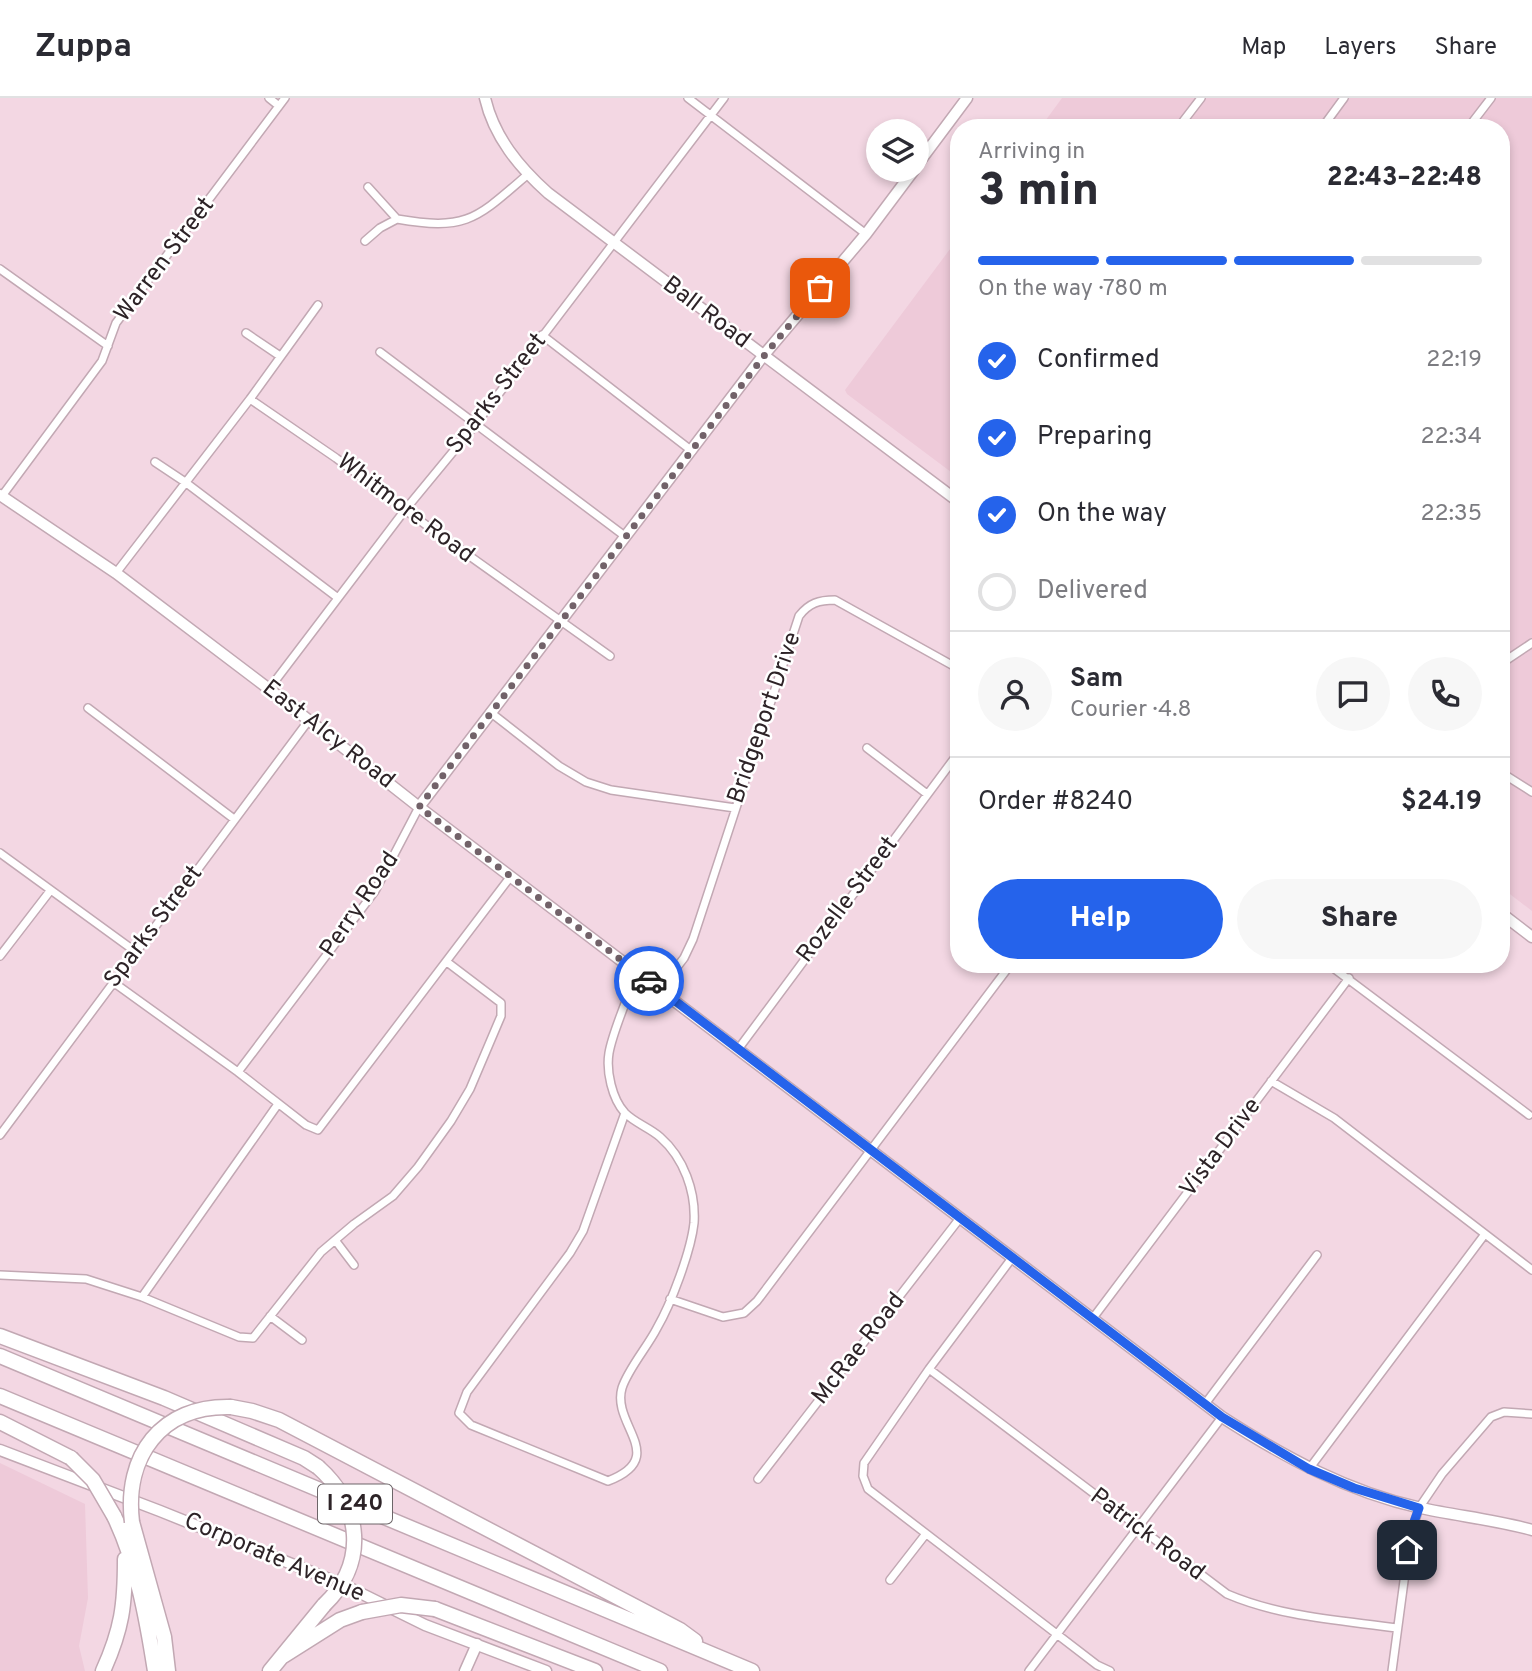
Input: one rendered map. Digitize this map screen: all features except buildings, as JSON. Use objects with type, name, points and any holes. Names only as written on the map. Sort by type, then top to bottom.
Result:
[{"type":"highway","points":[[0,1336],[164,1398],[304,1458],[330,1478],[344,1496],[351,1513],[353,1555],[349,1569],[335,1595],[270,1671]]},
{"type":"highway","name":"I 240","points":[[0,1356],[752,1671]]},
{"type":"highway","name":"I 240","points":[[0,1396],[660,1671]]},
{"type":"highway","points":[[169,1671],[164,1637],[132,1522],[130,1498],[136,1463],[165,1426],[189,1412],[231,1407],[252,1411],[292,1427],[680,1630],[709,1653]]},
{"type":"highway","points":[[0,1422],[71,1458],[93,1480],[124,1536],[155,1671]]},
{"type":"highway","points":[[103,1671],[114,1651],[120,1630],[124,1599],[124,1536]]},
{"type":"highway","points":[[283,1656],[340,1620],[362,1612],[401,1605],[435,1609],[595,1671]]},
{"type":"street","points":[[270,98],[279,106]]},
{"type":"street","name":"Warren Street","points":[[1,495],[102,360],[116,323],[285,98]]},
{"type":"street","name":"Ball Road","points":[[485,98],[496,131],[527,175],[613,243],[950,495]]},
{"type":"street","points":[[688,98],[866,234]]},
{"type":"street","name":"Sparks Street","points":[[269,689],[405,510],[475,425],[724,98]]},
{"type":"street","points":[[951,119],[967,98]]},
{"type":"street","points":[[1185,119],[1200,98]]},
{"type":"street","points":[[1329,119],[1344,98]]},
{"type":"street","points":[[1475,119],[1491,98]]},
{"type":"street","points":[[929,149],[950,121]]},
{"type":"street","points":[[365,241],[397,219],[446,224],[467,220],[484,211],[527,175]]},
{"type":"street","name":"Perry Road","points":[[238,1072],[375,891],[419,807],[490,712],[764,356],[866,234],[905,182]]},
{"type":"street","points":[[368,187],[397,219]]},
{"type":"street","points":[[0,269],[108,346]]},
{"type":"street","points":[[116,573],[250,399],[318,305]]},
{"type":"street","points":[[246,333],[280,356]]},
{"type":"street","points":[[542,335],[692,451]]},
{"type":"street","points":[[380,352],[626,537]]},
{"type":"street","name":"Whitmore Road","points":[[250,399],[337,458],[559,622],[610,656]]},
{"type":"street","points":[[155,462],[338,598]]},
{"type":"street","name":"East Alcy Road","points":[[1,495],[116,573],[419,807],[1222,1417],[1309,1469],[1354,1488],[1419,1508],[1532,1530]]},
{"type":"street","name":"Bridgeport Drive","points":[[660,989],[684,958],[693,939],[799,616],[807,606],[822,600],[835,600],[950,664]]},
{"type":"street","points":[[1510,658],[1532,643]]},
{"type":"street","points":[[88,708],[234,820]]},
{"type":"street","points":[[490,712],[559,766],[586,782],[611,790],[734,808]]},
{"type":"street","name":"Sparks Street","points":[[0,1135],[309,720]]},
{"type":"street","points":[[867,748],[927,794]]},
{"type":"street","name":"Rozelle Street","points":[[739,1048],[950,764]]},
{"type":"street","points":[[1510,778],[1532,792]]},
{"type":"street","points":[[0,853],[136,952]]},
{"type":"street","points":[[113,982],[238,1072],[306,1125],[318,1130],[512,876]]},
{"type":"street","points":[[0,956],[50,891]]},
{"type":"street","points":[[1510,920],[1532,937]]},
{"type":"street","points":[[0,1275],[86,1279],[142,1297],[239,1337],[253,1338],[314,1261],[354,1224],[393,1196],[425,1157],[470,1089],[500,1016],[500,1003],[493,995],[446,962]]},
{"type":"street","points":[[625,1113],[583,1231],[570,1253],[467,1392],[459,1412],[471,1425],[608,1480],[625,1474],[636,1461],[637,1443],[620,1402],[622,1386],[658,1327],[691,1242],[694,1222],[692,1191],[682,1164],[661,1138],[625,1113],[615,1098],[611,1082],[609,1054],[637,972]]},
{"type":"street","points":[[670,1298],[723,1317],[744,1313],[757,1301],[1004,973]]},
{"type":"street","points":[[1342,973],[1529,1115]]},
{"type":"street","name":"Vista Drive","points":[[1093,1318],[1349,978]]},
{"type":"street","points":[[1271,1081],[1334,1118],[1532,1270]]},
{"type":"street","points":[[142,1297],[278,1104]]},
{"type":"street","name":"McRae Road","points":[[758,1479],[960,1218]]},
{"type":"street","points":[[1309,1469],[1485,1234]]},
{"type":"street","points":[[335,1240],[354,1265]]},
{"type":"street","points":[[1205,1404],[1317,1255]]},
{"type":"street","points":[[1012,1258],[929,1369],[864,1464],[863,1476],[868,1489],[925,1535],[1097,1665],[1110,1671]]},
{"type":"street","points":[[270,1316],[302,1340]]},
{"type":"street","name":"Patrick Road","points":[[929,1369],[1227,1594],[1252,1605],[1279,1612],[1396,1628]]},
{"type":"street","points":[[1392,1671],[1409,1536],[1419,1508],[1442,1474],[1491,1417],[1504,1412],[1532,1414]]},
{"type":"street","points":[[1029,1671],[1222,1417]]},
{"type":"street","name":"Corporate Avenue","points":[[0,1450],[331,1580],[425,1625],[546,1671]]},
{"type":"street","points":[[890,1580],[925,1535]]},
{"type":"street","points":[[466,1671],[477,1644]]},
{"type":"shaded area","points":[[1062,98],[1532,98],[1532,911],[1510,894],[1510,119],[1047,119]]},
{"type":"shaded area","points":[[950,249],[950,471],[845,390]]},
{"type":"shaded area","points":[[0,1463],[85,1504],[88,1598],[79,1646],[85,1671],[0,1671]]},
{"type":"way so far","points":[[649,981],[419,807],[764,356],[820,288]]},
{"type":"route","points":[[649,981],[1222,1417],[1309,1469],[1354,1488],[1419,1508],[1407,1550]]}]
